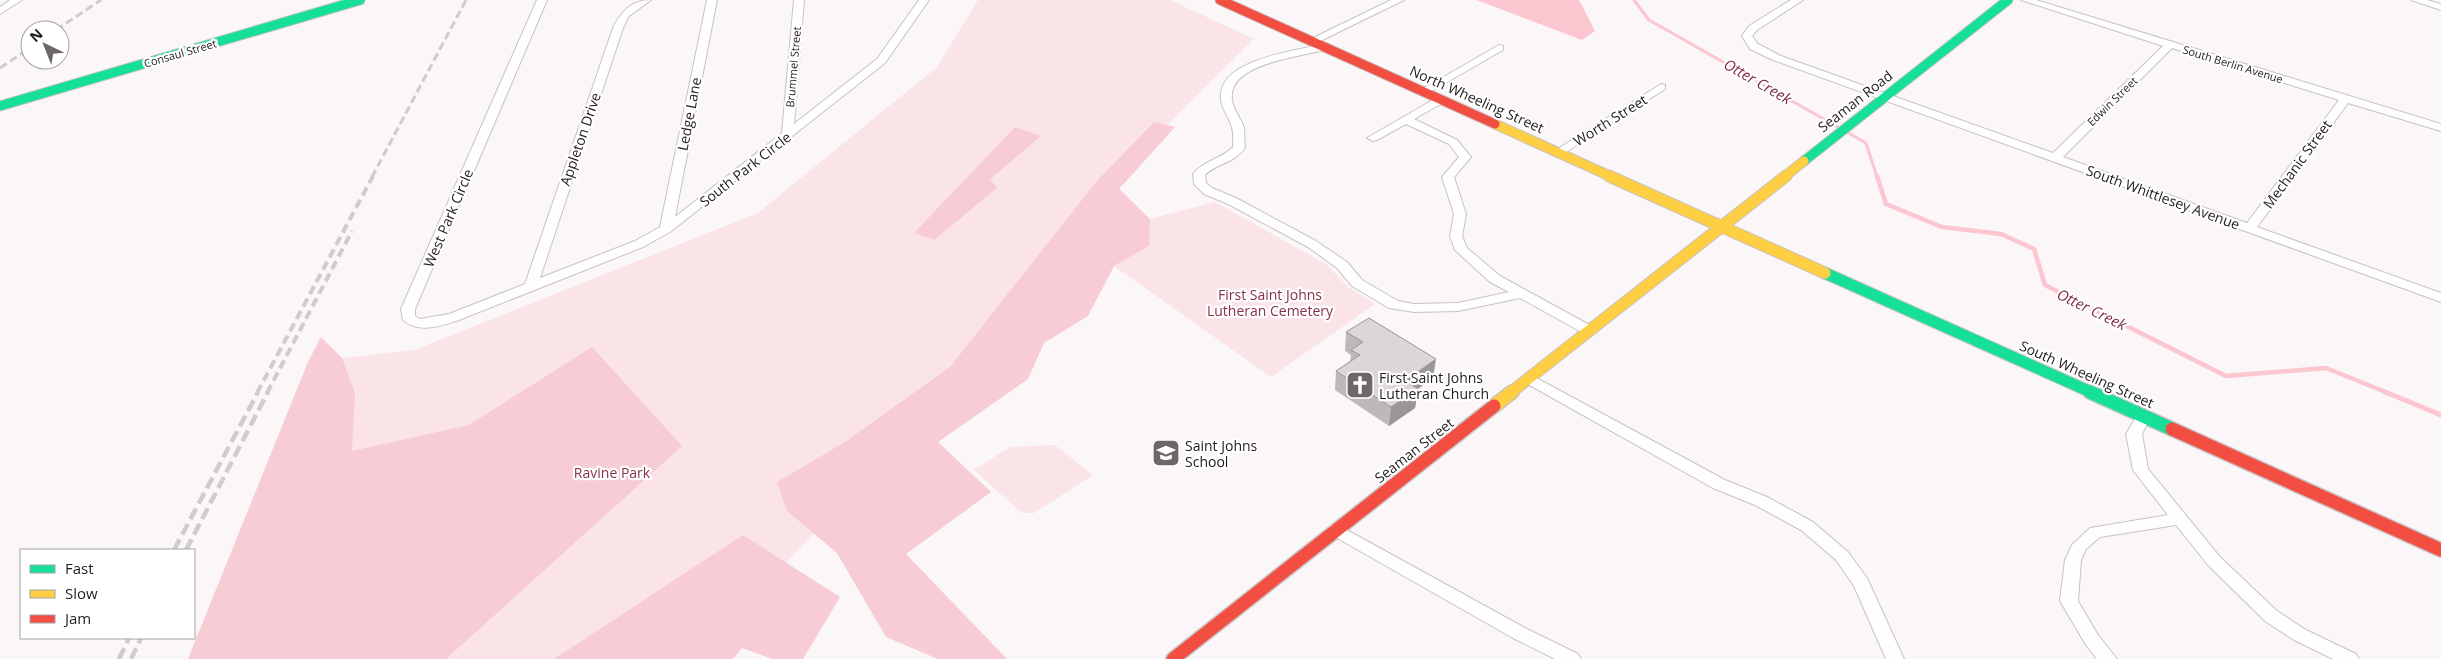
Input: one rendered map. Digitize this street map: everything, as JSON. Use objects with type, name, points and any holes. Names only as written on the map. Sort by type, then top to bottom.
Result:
[{"type":"street","points":[[0,11],[17,0]]},
{"type":"street","name":"Consaul Street","points":[[0,106],[360,0]]},
{"type":"street","name":"West Park Circle","points":[[530,288],[436,322],[421,324],[411,322],[408,317],[408,309],[542,0]]},
{"type":"street","name":"Appleton Drive","points":[[530,288],[618,28],[625,14],[646,0]]},
{"type":"street","name":"Ledge Lane","points":[[666,229],[712,0]]},
{"type":"street","name":"Brummel Street","points":[[788,135],[799,0]]},
{"type":"street","name":"South Park Circle","points":[[530,288],[639,244],[666,229],[881,61],[924,0]]},
{"type":"street","name":"North Wheeling Street","points":[[1220,0],[1721,226]]},
{"type":"street","points":[[1312,41],[1399,0]]},
{"type":"street","name":"South Whittlesey Avenue","points":[[1798,0],[1753,28],[1748,33],[1748,40],[1757,49],[1771,55],[2441,298]]},
{"type":"street","name":"Seaman Road","points":[[1721,226],[2008,0]]},
{"type":"street","name":"South Berlin Avenue","points":[[2026,0],[2441,128]]},
{"type":"street","points":[[2416,0],[2441,7]]},
{"type":"street","name":"Edwin Street","points":[[2054,158],[2170,44]]},
{"type":"street","points":[[1324,47],[1250,65],[1229,84],[1226,97],[1238,128],[1239,148],[1228,159],[1206,167],[1199,174],[1200,184],[1208,192],[1232,202],[1312,244],[1342,265],[1357,283],[1394,305],[1414,308],[1458,307],[1520,294]]},
{"type":"street","points":[[1424,91],[1499,48]]},
{"type":"street","name":"Worth Street","points":[[1559,152],[1661,87]]},
{"type":"street","points":[[1373,138],[1442,99]]},
{"type":"street","name":"Mechanic Street","points":[[2250,229],[2345,99]]},
{"type":"street","points":[[1406,120],[1453,142],[1465,157],[1448,177],[1460,214],[1456,236],[1461,250],[1495,279],[1590,331]]},
{"type":"street","name":"Seaman Street","points":[[1173,659],[1721,226]]},
{"type":"street","name":"South Wheeling Street","points":[[1721,226],[2441,550]]},
{"type":"street","points":[[1529,379],[1719,484],[1761,501],[1808,526],[1842,556],[1861,583],[1895,659]]},
{"type":"street","points":[[2144,416],[2134,434],[2141,470],[2214,561],[2271,616],[2300,635],[2350,659]]},
{"type":"street","points":[[2108,659],[2092,640],[2069,602],[2073,560],[2080,545],[2096,532],[2168,520],[2182,521]]},
{"type":"street","points":[[1336,530],[1519,633],[1572,659]]},
{"type":"green space","name":"Ravine Park","points":[[978,0],[1170,0],[1254,39],[1118,174],[928,417],[692,659],[188,659],[308,362],[414,350],[758,213],[937,67]]},
{"type":"green space","points":[[1154,122],[1175,127],[1119,189],[1150,219],[1149,246],[1114,266],[1088,316],[1044,343],[1028,379],[938,442],[991,492],[906,554],[1007,659],[938,659],[886,637],[837,553],[787,511],[777,482],[845,442],[950,367],[1096,182]]},
{"type":"green space","points":[[1015,127],[1041,136],[990,179],[997,188],[934,240],[914,233]]},
{"type":"green space","name":"First Saint Johns Lutheran Cemetery","points":[[1215,202],[1326,264],[1348,287],[1375,304],[1271,377],[1114,266],[1149,246],[1150,219]]},
{"type":"green space","points":[[321,337],[342,358],[355,393],[352,451],[469,425],[592,347],[682,446],[446,659],[188,659],[308,362]]},
{"type":"green space","points":[[1055,445],[1093,475],[1034,513],[1022,513],[974,470],[1010,447]]},
{"type":"green space","points":[[743,535],[840,597],[803,659],[772,659],[742,648],[733,659],[554,659]]},
{"type":"shaded area","points":[[1477,0],[1579,0],[1595,31],[1582,40]]},
{"type":"building","points":[[1369,318],[1436,359],[1405,381],[1418,389],[1391,407],[1336,371],[1360,355],[1351,350],[1363,342],[1346,332]]},
{"type":"waterway","name":"Otter Creek","points":[[1634,0],[1649,20],[1866,143],[1877,177]]},
{"type":"waterway","name":"Otter Creek","points":[[1877,176],[1886,204],[1942,227],[2001,234],[2034,249],[2045,285],[2226,376],[2326,368],[2388,393]]},
{"type":"waterway","name":"Otter Creek","points":[[2385,392],[2441,415]]},
{"type":"railway","points":[[70,21],[101,0]]},
{"type":"railway","points":[[372,177],[466,0]]},
{"type":"railway","points":[[0,68],[20,55]]},
{"type":"railway","points":[[257,393],[373,176]]},
{"type":"railway","points":[[267,393],[352,231]]},
{"type":"railway","points":[[175,549],[258,392]]},
{"type":"railway","points":[[187,549],[268,392]]},
{"type":"railway","points":[[119,659],[129,639]]},
{"type":"railway","points":[[131,659],[141,639]]},
{"type":"traffic: fast","points":[[0,106],[360,0]]},
{"type":"traffic: fast","points":[[1804,161],[2008,0]]},
{"type":"traffic: fast","points":[[1825,273],[2172,429]]},
{"type":"traffic: slow","points":[[1495,124],[1825,273]]},
{"type":"traffic: slow","points":[[1494,406],[1804,161]]},
{"type":"traffic: jam","points":[[1220,0],[1495,124]]},
{"type":"traffic: jam","points":[[1173,659],[1494,406]]},
{"type":"traffic: jam","points":[[2172,429],[2441,550]]},
{"type":"place","name":"First Saint Johns Lutheran Church","points":[[1360,385]]},
{"type":"place","name":"Saint Johns School","points":[[1166,453]]}]
